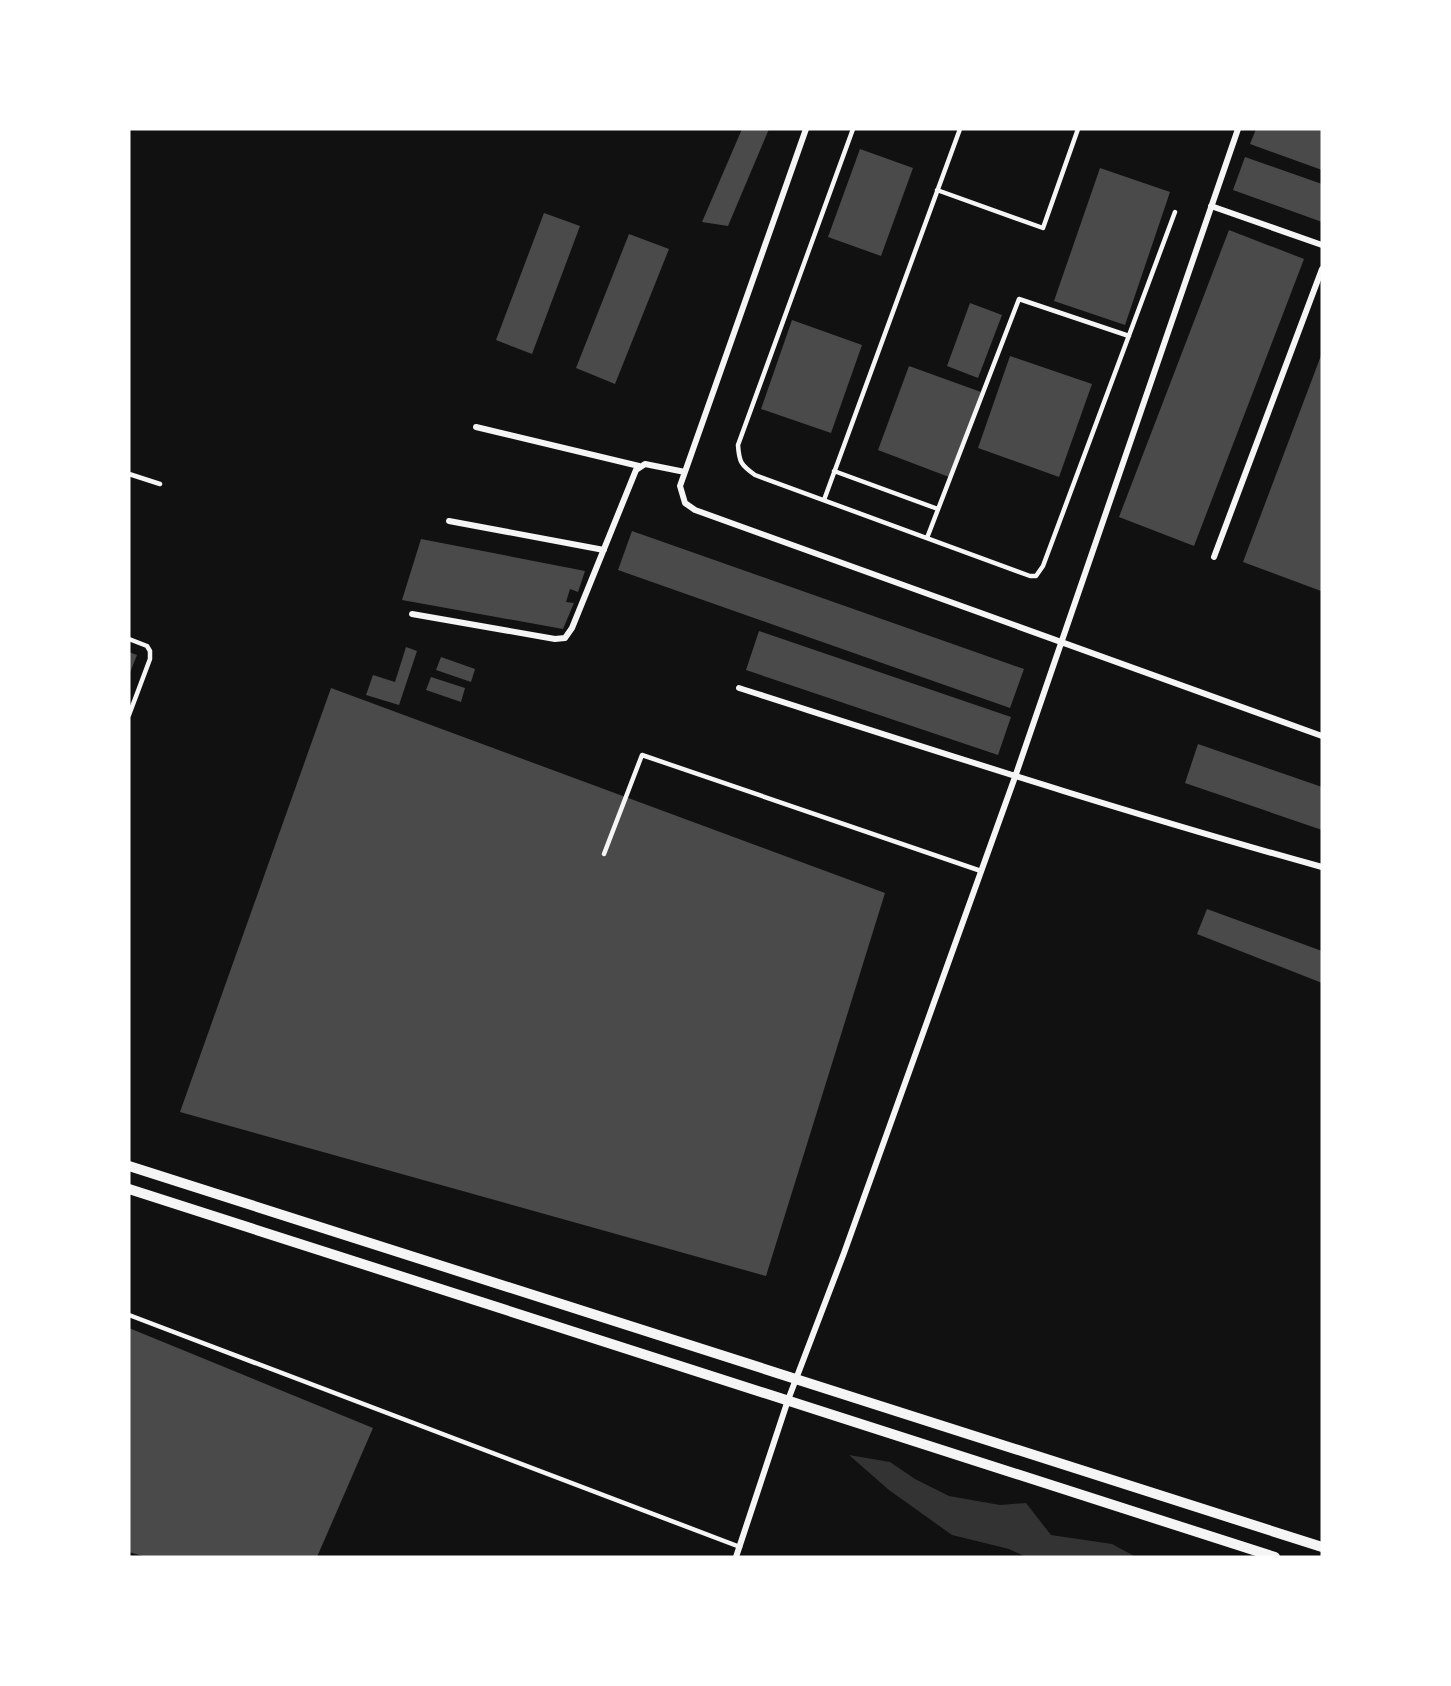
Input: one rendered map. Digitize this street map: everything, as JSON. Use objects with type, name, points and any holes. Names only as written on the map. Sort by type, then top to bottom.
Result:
[{"type":"street","points":[[806,129],[680,486],[685,503],[695,510],[1322,736]]},
{"type":"street","points":[[736,1557],[788,1401],[844,1253],[1015,777],[1238,129]]},
{"type":"street","points":[[1211,206],[1322,245]]},
{"type":"street","points":[[1214,558],[1322,269]]},
{"type":"street","points":[[476,427],[639,466],[645,464],[685,472]]},
{"type":"street","points":[[412,614],[555,639],[565,638],[572,628],[639,466]]},
{"type":"street","points":[[449,521],[604,550]]},
{"type":"street","points":[[739,688],[1015,777],[1322,867]]},
{"type":"street","points":[[129,1166],[1322,1547]]},
{"type":"street","points":[[129,1189],[1275,1557]]},
{"type":"lane","points":[[853,129],[738,445],[739,460],[755,475],[1030,576],[1036,576],[1039,573],[1175,212]]},
{"type":"lane","points":[[824,500],[960,129]]},
{"type":"lane","points":[[937,190],[1043,228],[1078,129]]},
{"type":"lane","points":[[927,538],[1019,299],[1129,336]]},
{"type":"lane","points":[[834,471],[938,509]]},
{"type":"lane","points":[[129,474],[160,484]]},
{"type":"lane","points":[[129,639],[147,646],[150,651],[150,659],[129,715]]},
{"type":"lane","points":[[604,854],[642,755],[981,871]]},
{"type":"lane","points":[[129,1315],[740,1547]]},
{"type":"shaded area","points":[[849,1455],[890,1462],[915,1479],[949,1496],[1000,1505],[1026,1503],[1051,1535],[1112,1544],[1136,1557],[1026,1557],[1009,1549],[952,1535],[889,1490]]},
{"type":"building","points":[[742,129],[769,129],[728,226],[702,222]]},
{"type":"building","points":[[1256,129],[1322,130],[1322,170],[1250,144]]},
{"type":"building","points":[[860,149],[913,168],[881,256],[828,237]]},
{"type":"building","points":[[1245,157],[1322,184],[1322,222],[1233,190]]},
{"type":"building","points":[[1100,168],[1170,192],[1125,325],[1054,301]]},
{"type":"building","points":[[544,213],[580,226],[532,354],[496,340]]},
{"type":"building","points":[[1229,230],[1304,259],[1194,546],[1119,517]]},
{"type":"building","points":[[629,234],[669,249],[615,384],[576,368]]},
{"type":"building","points":[[970,303],[1002,315],[978,378],[947,366]]},
{"type":"building","points":[[792,320],[862,345],[831,433],[761,409]]},
{"type":"building","points":[[1322,353],[1322,588],[1321,591],[1243,562]]},
{"type":"building","points":[[1010,356],[1092,384],[1059,477],[978,448]]},
{"type":"building","points":[[909,366],[981,392],[949,477],[878,450]]},
{"type":"building","points":[[632,531],[1024,669],[1010,708],[618,570]]},
{"type":"building","points":[[421,539],[585,571],[578,592],[570,589],[566,602],[574,603],[563,629],[402,600]]},
{"type":"building","points":[[759,631],[1011,717],[998,755],[746,670]]},
{"type":"building","points":[[406,647],[417,651],[399,705],[366,695],[373,675],[395,682]]},
{"type":"building","points":[[129,652],[137,655],[129,675]]},
{"type":"building","points":[[441,657],[475,669],[471,682],[436,670]]},
{"type":"building","points":[[431,677],[465,688],[461,702],[426,690]]},
{"type":"building","points":[[331,688],[885,893],[766,1276],[180,1112]]},
{"type":"building","points":[[1198,744],[1322,787],[1322,830],[1185,783]]},
{"type":"building","points":[[1207,909],[1322,951],[1322,983],[1197,934]]},
{"type":"building","points":[[129,1328],[373,1428],[317,1557],[146,1557],[129,1552]]}]
